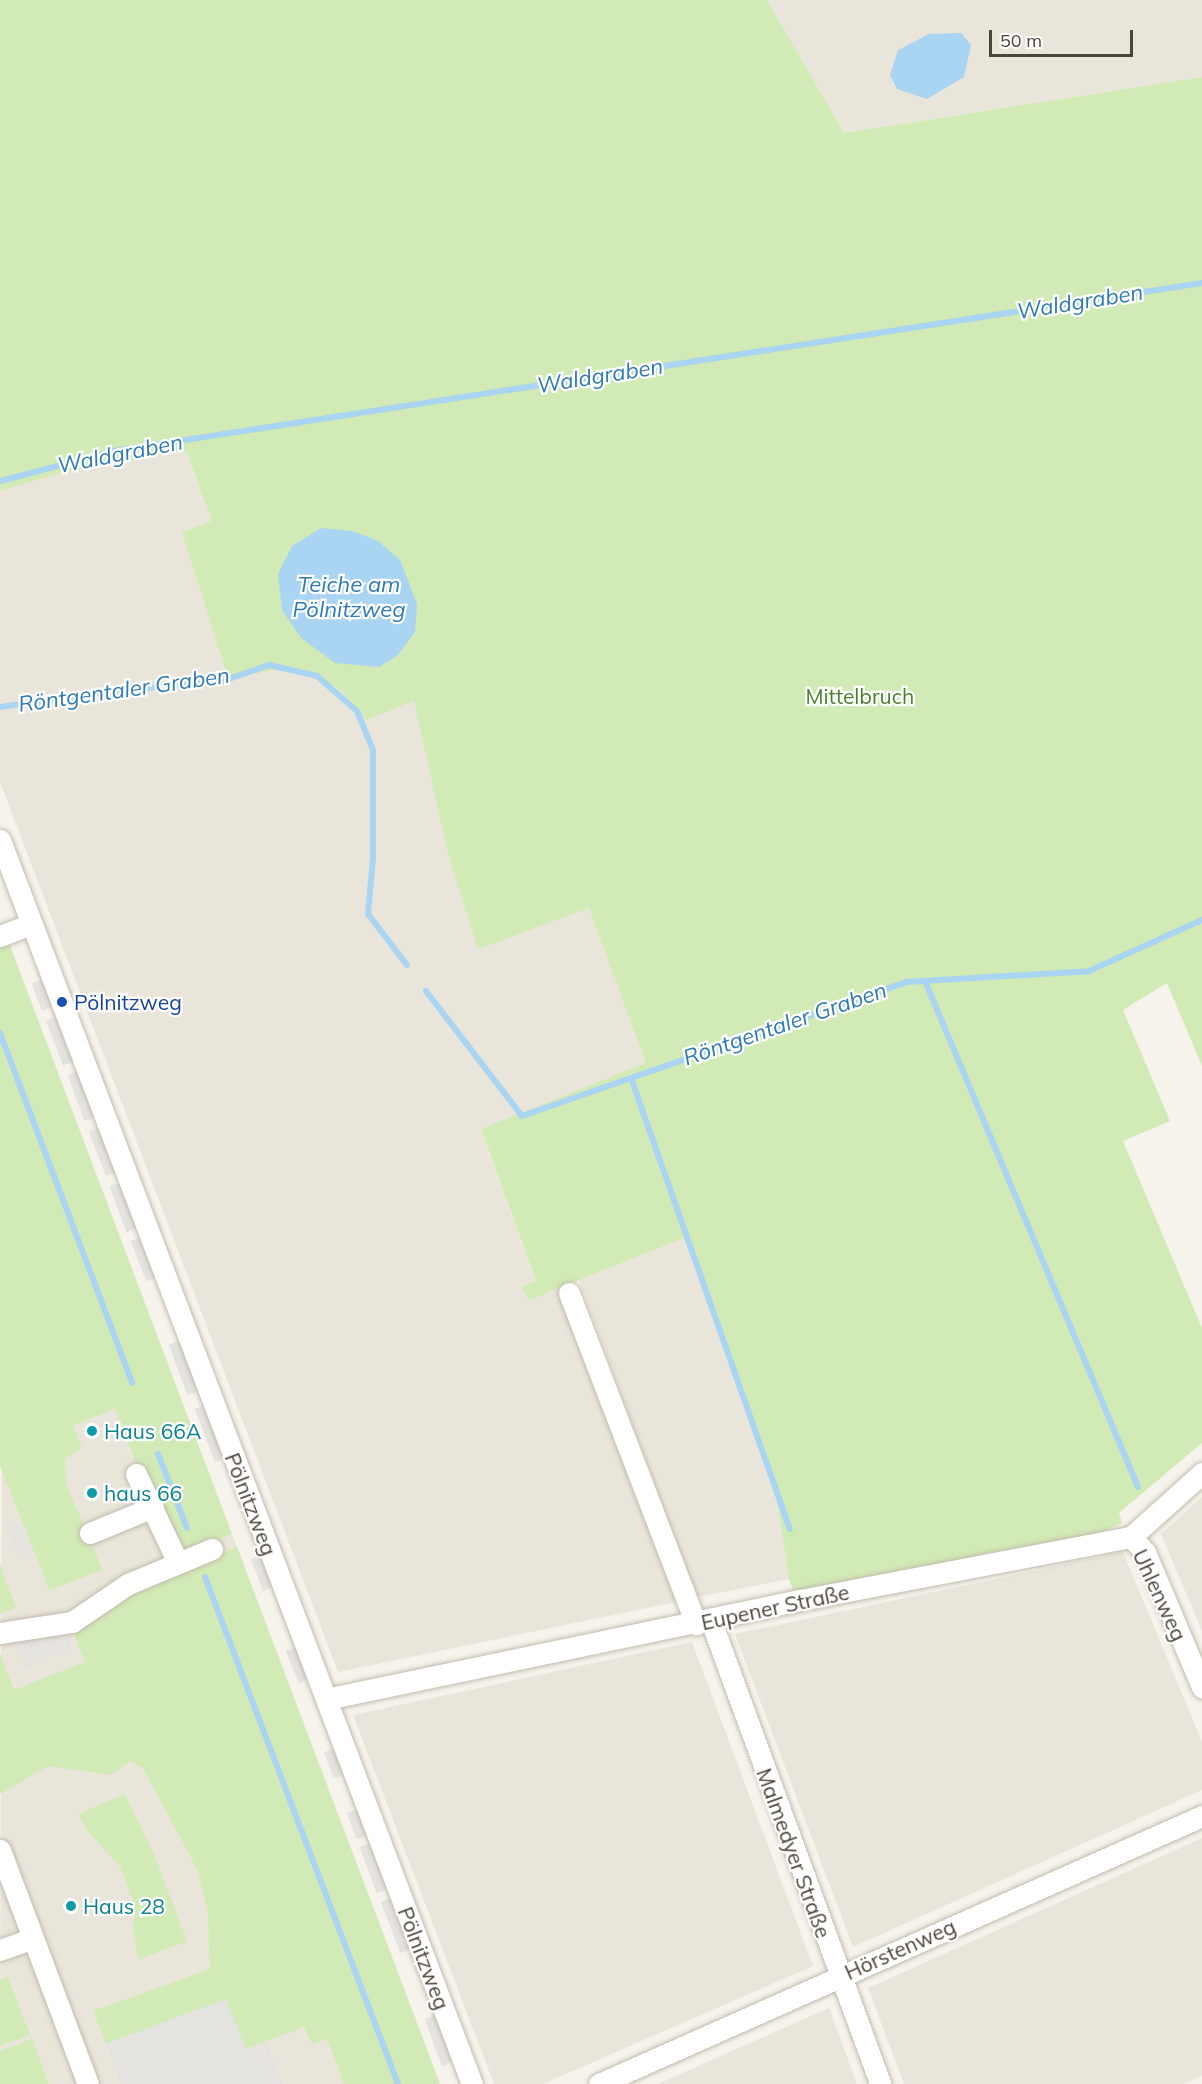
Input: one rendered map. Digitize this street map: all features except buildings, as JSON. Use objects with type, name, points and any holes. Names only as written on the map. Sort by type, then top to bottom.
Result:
[{"type":"street","name":"Pölnitzweg","points":[[0,840],[472,2084]]},
{"type":"street","points":[[0,936],[32,924]]},
{"type":"street","name":"Malmedyer Straße","points":[[569,1293],[703,1622],[880,2084]]},
{"type":"street","points":[[1131,1537],[1202,1473]]},
{"type":"street","points":[[136,1474],[178,1563]]},
{"type":"street","points":[[90,1533],[153,1507]]},
{"type":"street","name":"Eupener Straße","points":[[326,1699],[1131,1537]]},
{"type":"street","name":"Uhlenweg","points":[[1131,1537],[1145,1552],[1202,1687]]},
{"type":"street","points":[[0,1633],[72,1622],[128,1584],[212,1549]]},
{"type":"street","name":"Hörstenweg","points":[[599,2084],[1202,1816]]},
{"type":"street","points":[[0,1850],[9,1902],[33,1938],[88,2084]]},
{"type":"street","points":[[0,1950],[33,1938]]},
{"type":"shaded area","points":[[767,0],[1202,0],[1202,77],[843,133]]},
{"type":"shaded area","points":[[186,451],[212,521],[183,532],[251,671],[279,669],[317,676],[344,693],[366,719],[414,701],[595,905],[653,1061],[481,1130],[536,1282],[521,1287],[529,1299],[558,1288],[676,1602],[338,1672],[0,782],[0,491],[61,473]]},
{"type":"shaded area","points":[[3,927],[122,1243],[440,2084],[0,2084]]},
{"type":"shaded area","points":[[44,979],[54,1006],[42,1011],[32,983]]},
{"type":"shaded area","points":[[58,1016],[75,1061],[63,1065],[46,1021]]},
{"type":"shaded area","points":[[79,1071],[96,1117],[84,1121],[68,1075]]},
{"type":"shaded area","points":[[100,1127],[117,1172],[106,1176],[89,1131]]},
{"type":"shaded area","points":[[121,1182],[138,1228],[126,1232],[110,1186]]},
{"type":"shaded area","points":[[142,1237],[157,1277],[146,1281],[131,1241]]},
{"type":"shaded area","points":[[684,1238],[777,1500],[789,1579],[697,1597],[579,1280]]},
{"type":"shaded area","points":[[181,1340],[199,1391],[187,1395],[169,1344]]},
{"type":"shaded area","points":[[205,1405],[225,1458],[215,1462],[195,1409]]},
{"type":"shaded area","points":[[1202,1497],[1202,1631],[1161,1534]]},
{"type":"shaded area","points":[[20,1522],[31,1552],[18,1557],[7,1527]]},
{"type":"shaded area","points":[[1123,1552],[1202,1742],[1202,1790],[853,1947],[735,1634]]},
{"type":"shaded area","points":[[262,1555],[274,1587],[263,1591],[251,1559]]},
{"type":"shaded area","points":[[66,1630],[73,1649],[24,1667],[13,1637]]},
{"type":"shaded area","points":[[692,1642],[813,1966],[543,2084],[494,2084],[353,1715]]},
{"type":"shaded area","points":[[296,1647],[309,1679],[299,1684],[286,1651]]},
{"type":"shaded area","points":[[335,1748],[345,1774],[334,1778],[324,1752]]},
{"type":"shaded area","points":[[358,1809],[368,1835],[357,1839],[347,1813]]},
{"type":"shaded area","points":[[1202,1838],[1202,2076],[1183,2084],[904,2084],[868,1988]]},
{"type":"shaded area","points":[[371,1843],[388,1889],[376,1893],[360,1847]]},
{"type":"shaded area","points":[[391,1898],[411,1949],[400,1953],[381,1902]]},
{"type":"shaded area","points":[[226,1999],[246,2049],[267,2041],[283,2084],[120,2084],[106,2044]]},
{"type":"shaded area","points":[[829,2008],[857,2084],[658,2084],[716,2058]]},
{"type":"shaded area","points":[[436,2015],[453,2062],[442,2066],[425,2019]]},
{"type":"green space","name":"Mittelbruch","points":[[0,0],[767,0],[844,133],[1202,77],[1202,1066],[1167,983],[1123,1010],[1170,1121],[1123,1141],[1202,1328],[1202,1443],[1119,1513],[1122,1523],[1098,1534],[797,1599],[789,1579],[777,1500],[684,1238],[529,1300],[521,1287],[536,1281],[481,1129],[646,1063],[589,908],[478,949],[448,854],[414,701],[366,720],[344,693],[318,676],[279,669],[228,678],[182,532],[212,521],[186,451],[61,473],[0,491]]},
{"type":"green space","points":[[9,943],[232,1534],[181,1554],[149,1477],[139,1470],[115,1409],[73,1425],[82,1448],[65,1459],[66,1483],[103,1570],[49,1590],[0,1466],[0,947]]},
{"type":"green space","points":[[237,1547],[440,2084],[344,2084],[327,2039],[312,2044],[304,2027],[246,2049],[226,2000],[106,2044],[93,2011],[210,1969],[208,1914],[198,1871],[143,1768],[130,1761],[111,1775],[48,1766],[0,1794],[0,1653],[14,1690],[85,1662],[72,1628],[135,1588]]},
{"type":"green space","points":[[0,1564],[16,1608],[0,1614]]},
{"type":"green space","points":[[125,1794],[154,1854],[187,1941],[138,1960],[133,1927],[136,1910],[120,1866],[88,1832],[78,1814]]},
{"type":"green space","points":[[8,1977],[30,2035],[0,2046],[0,1980]]},
{"type":"green space","points":[[32,2039],[49,2084],[0,2084],[0,2051]]},
{"type":"water","points":[[961,33],[971,45],[964,77],[927,99],[897,89],[890,75],[898,50],[929,34]]},
{"type":"water","name":"Teiche am Pölnitzweg","points":[[321,528],[352,531],[378,541],[400,560],[417,604],[415,632],[398,655],[379,667],[335,663],[301,638],[282,610],[278,574],[292,546]]},
{"type":"waterway","name":"Waldgraben","points":[[0,481],[114,451],[1202,283]]},
{"type":"waterway","name":"Röntgentaler Graben","points":[[0,707],[112,691],[223,681],[269,665],[317,676],[357,711],[373,750],[373,859],[368,914],[407,965]]},
{"type":"waterway","name":"Röntgentaler Graben","points":[[426,991],[522,1116],[906,982],[1089,971],[1202,920]]},
{"type":"waterway","points":[[925,981],[1138,1487]]},
{"type":"waterway","points":[[0,1033],[132,1383]]},
{"type":"waterway","points":[[631,1078],[790,1529]]},
{"type":"waterway","points":[[158,1454],[187,1528]]},
{"type":"waterway","points":[[205,1577],[398,2084]]},
{"type":"place","name":"Pölnitzweg","points":[[62,1002]]},
{"type":"place","name":"Haus 66A","points":[[92,1431]]},
{"type":"place","name":"haus 66","points":[[92,1493]]},
{"type":"place","name":"Haus 28","points":[[71,1906]]}]
